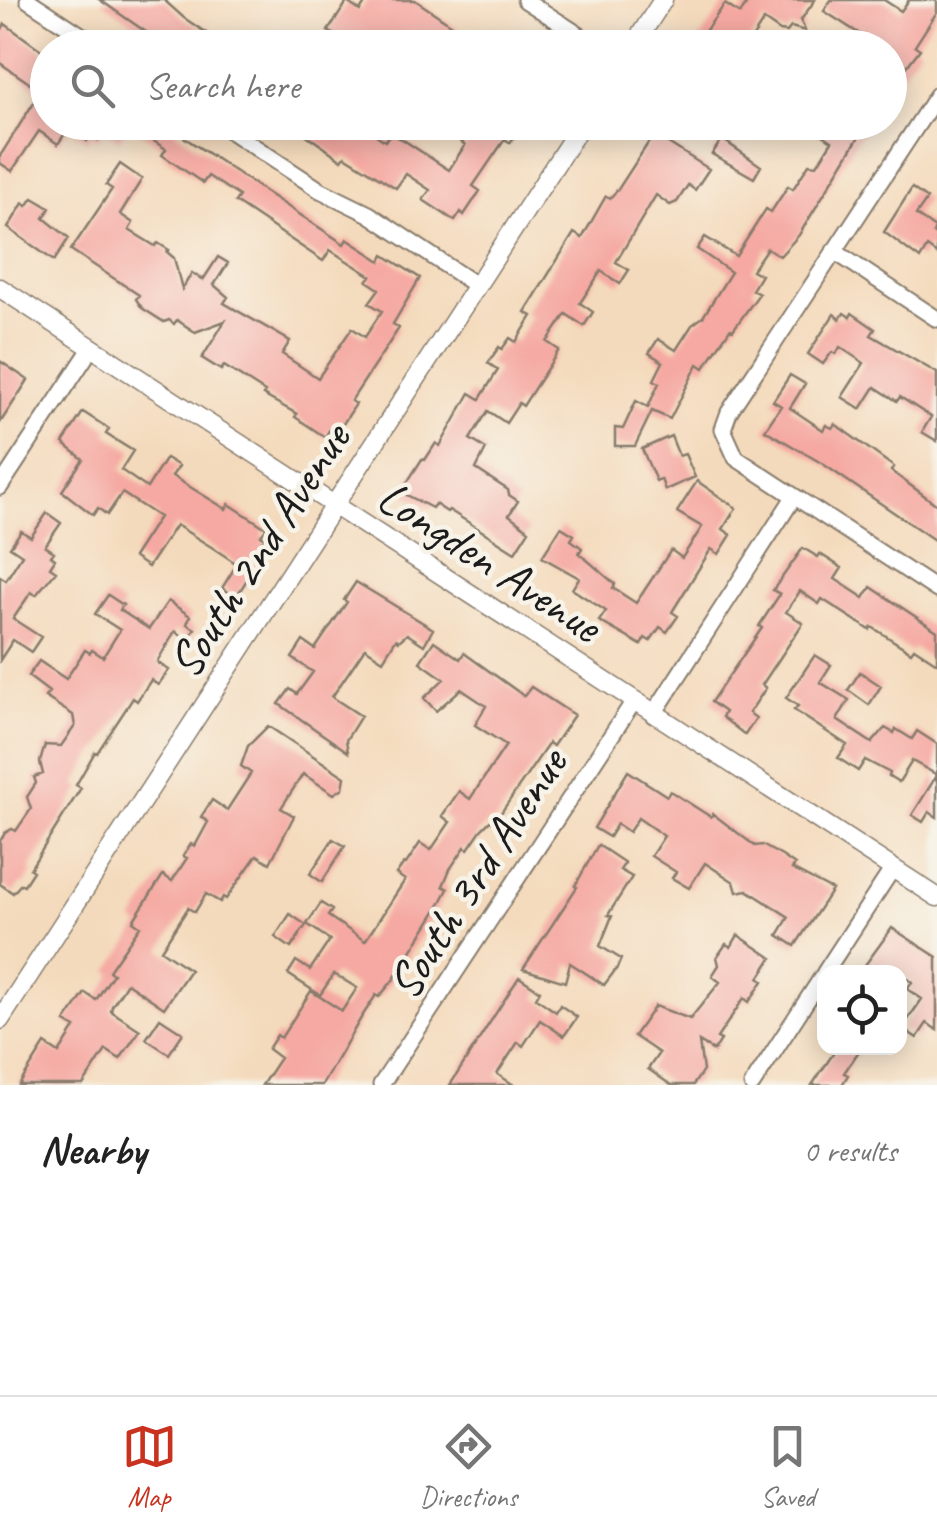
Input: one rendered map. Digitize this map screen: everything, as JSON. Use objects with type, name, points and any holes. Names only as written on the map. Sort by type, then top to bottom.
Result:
[{"type":"street","points":[[28,0],[74,30]]},
{"type":"street","points":[[526,0],[571,30]]},
{"type":"street","points":[[644,30],[663,0]]},
{"type":"street","points":[[937,95],[728,412],[723,429],[736,458],[937,590]]},
{"type":"street","points":[[244,140],[320,190],[369,214],[477,286]]},
{"type":"street","name":"South 2nd Avenue","points":[[0,1020],[571,140]]},
{"type":"street","points":[[834,251],[937,319]]},
{"type":"street","name":"Longden Avenue","points":[[0,288],[937,897]]},
{"type":"street","points":[[0,487],[92,348]]},
{"type":"street","points":[[653,714],[794,497]]},
{"type":"street","name":"South 3rd Avenue","points":[[380,1085],[634,702]]},
{"type":"street","points":[[830,965],[893,868]]},
{"type":"street","points":[[752,1085],[817,985]]},
{"type":"building","points":[[100,0],[164,0],[202,30],[143,30]]},
{"type":"building","points":[[367,0],[415,0],[458,29],[329,30],[347,2],[360,11]]},
{"type":"building","points":[[749,0],[815,0],[801,20],[805,30],[779,30],[764,20],[758,30],[706,30],[725,4],[740,14]]},
{"type":"building","points":[[831,0],[884,0],[901,11],[909,0],[937,0],[937,12],[915,46],[920,49],[907,66],[907,30],[853,30],[824,11]]},
{"type":"building","points":[[5,24],[30,42],[30,83],[0,63],[0,32]]},
{"type":"building","points":[[30,108],[33,140],[12,171],[0,163],[0,156]]},
{"type":"building","points":[[152,140],[188,140],[344,244],[347,239],[381,261],[384,255],[420,278],[393,324],[399,328],[351,401],[356,404],[337,433],[330,429],[325,437],[295,417],[297,414],[263,395],[265,392],[224,366],[221,370],[202,358],[225,321],[195,332],[177,320],[174,324],[164,322],[142,308],[136,299],[139,295],[71,250],[112,189],[106,185],[120,164],[142,179],[120,214],[133,223],[129,230],[169,250],[182,289],[192,273],[203,280],[218,257],[228,263],[214,285],[228,297],[224,303],[290,341],[282,354],[318,378],[352,328],[365,337],[382,311],[369,303],[379,289],[367,281],[371,276],[330,250],[323,261],[235,202],[239,196],[208,176],[203,183],[162,155],[166,149]]},
{"type":"building","points":[[314,140],[404,140],[449,170],[465,145],[460,140],[504,140],[473,186],[480,191],[464,215],[461,212],[455,221],[423,200],[430,190],[406,174],[396,188],[345,156],[342,160]]},
{"type":"building","points":[[650,140],[663,140],[709,169],[695,190],[688,185],[677,202],[670,205],[656,195],[616,262],[629,270],[620,284],[601,271],[580,303],[593,312],[584,326],[566,314],[547,342],[559,350],[523,406],[519,403],[506,423],[488,411],[470,439],[486,449],[476,469],[518,501],[509,515],[529,530],[515,552],[449,510],[435,504],[432,508],[401,492],[422,459],[436,443],[440,446],[470,393],[480,399],[498,370],[488,363],[510,338],[516,342],[532,316],[525,312],[574,233],[582,238],[606,196],[610,198]]},
{"type":"building","points":[[723,140],[761,166],[754,178],[712,154]]},
{"type":"building","points":[[857,140],[799,235],[780,256],[767,248],[752,270],[761,275],[752,290],[759,294],[704,368],[698,364],[670,419],[652,411],[635,446],[615,446],[615,428],[623,429],[636,401],[648,407],[659,383],[654,380],[663,362],[649,353],[658,339],[676,350],[692,325],[703,317],[731,272],[697,249],[705,237],[736,256],[766,209],[771,212],[788,186],[793,189],[809,164],[817,165],[832,141]]},
{"type":"building","points":[[912,188],[927,199],[916,215],[935,228],[933,233],[937,236],[937,254],[927,247],[920,259],[884,232]]},
{"type":"building","points":[[33,198],[50,208],[44,218],[69,238],[54,261],[8,228],[23,203],[27,206]]},
{"type":"building","points":[[844,313],[850,317],[852,313],[875,329],[871,335],[937,373],[937,441],[922,432],[931,417],[900,397],[897,401],[875,387],[861,409],[842,397],[864,363],[840,347],[823,364],[808,354],[834,314],[840,319]]},
{"type":"building","points":[[0,361],[28,380],[0,423]]},
{"type":"building","points":[[790,375],[805,384],[790,408],[823,430],[826,425],[832,428],[835,424],[894,467],[891,471],[937,505],[937,542],[823,464],[765,430],[781,406],[773,401]]},
{"type":"building","points":[[83,412],[109,429],[106,434],[133,451],[121,470],[147,488],[166,458],[179,466],[172,476],[226,509],[229,504],[266,528],[262,541],[269,545],[236,597],[222,588],[237,564],[176,525],[148,567],[133,557],[159,517],[122,493],[107,515],[98,508],[93,515],[62,491],[83,459],[63,443]]},
{"type":"building","points":[[671,436],[679,456],[685,454],[695,477],[665,490],[661,479],[656,481],[642,449]]},
{"type":"building","points":[[697,481],[736,508],[723,529],[731,535],[719,554],[711,549],[672,612],[678,616],[667,632],[660,627],[650,641],[645,638],[641,645],[599,621],[606,611],[572,589],[579,578],[542,557],[561,527],[574,535],[571,540],[582,548],[579,553],[615,584],[613,588],[636,603],[671,550],[682,558],[702,527],[677,512]]},
{"type":"building","points":[[47,513],[61,523],[45,546],[54,552],[50,567],[56,571],[36,595],[31,592],[13,619],[41,637],[31,652],[13,640],[0,660],[0,576],[6,580],[22,555],[10,547],[21,531],[31,537]]},
{"type":"building","points":[[803,548],[842,568],[835,579],[864,598],[871,587],[937,631],[937,663],[872,627],[870,630],[822,599],[819,604],[800,591],[786,612],[803,623],[762,685],[766,688],[749,713],[756,718],[745,735],[722,717],[725,712],[711,702],[762,628],[759,626],[780,594],[773,590]]},
{"type":"building","points":[[356,582],[433,629],[424,645],[407,634],[399,641],[396,639],[383,660],[365,648],[332,697],[361,716],[346,740],[348,752],[279,704],[290,689],[297,694],[313,672],[292,658],[303,641],[315,649]]},
{"type":"building","points":[[108,595],[123,605],[120,610],[149,629],[168,601],[190,616],[187,624],[195,629],[188,640],[175,631],[157,662],[169,670],[158,685],[151,680],[137,701],[133,698],[95,752],[76,785],[81,788],[30,869],[33,871],[13,893],[0,884],[0,841],[5,833],[16,831],[31,809],[27,797],[36,783],[34,777],[43,774],[40,762],[45,745],[61,746],[75,726],[73,715],[45,697],[49,692],[28,676],[39,661],[66,679],[85,650],[103,657],[120,630],[95,614]]},
{"type":"building","points":[[434,641],[460,659],[464,653],[524,696],[531,687],[574,715],[553,746],[549,743],[494,823],[490,821],[481,830],[450,869],[443,886],[448,889],[438,908],[394,979],[379,997],[376,995],[322,1085],[262,1085],[280,1058],[268,1049],[277,1035],[281,1038],[311,991],[342,1011],[357,988],[334,974],[320,995],[288,974],[296,961],[310,970],[330,940],[307,924],[321,903],[332,910],[328,916],[365,941],[405,880],[396,874],[420,843],[431,850],[450,822],[442,816],[459,791],[470,799],[506,745],[475,725],[486,706],[461,689],[436,711],[424,698],[444,679],[420,662]]},
{"type":"building","points":[[815,655],[831,665],[820,682],[849,700],[837,720],[872,743],[885,728],[894,733],[896,729],[912,739],[917,731],[937,744],[937,775],[912,761],[899,782],[865,760],[858,771],[838,758],[847,745],[794,710],[798,706],[786,698]]},
{"type":"building","points":[[860,672],[881,686],[869,705],[848,690]]},
{"type":"building","points":[[268,726],[345,777],[343,788],[334,794],[303,774],[281,808],[294,816],[270,863],[257,855],[226,899],[223,897],[220,902],[206,894],[195,912],[188,908],[161,950],[190,970],[164,1008],[127,983],[112,1006],[111,1011],[140,1030],[120,1059],[106,1050],[83,1085],[19,1085],[45,1044],[59,1053],[75,1028],[65,1022],[85,993],[96,1000],[113,974],[109,971],[140,926],[133,921],[163,875],[172,881],[187,858],[183,856],[191,844],[195,846],[208,822],[201,817],[212,800],[227,810],[251,773],[241,766],[248,746]]},
{"type":"building","points":[[628,771],[667,796],[670,791],[711,817],[713,814],[755,846],[762,845],[782,856],[795,865],[792,869],[832,890],[795,946],[778,935],[789,917],[747,890],[737,892],[734,882],[705,863],[689,888],[672,878],[676,872],[651,856],[664,836],[638,818],[629,832],[617,824],[609,837],[594,828]]},
{"type":"building","points":[[937,775],[937,817],[929,812],[923,822],[912,815]]},
{"type":"building","points":[[333,839],[345,846],[322,882],[310,874]]},
{"type":"building","points":[[598,845],[625,863],[620,870],[632,877],[608,915],[612,916],[600,946],[621,959],[617,968],[604,985],[570,963],[565,982],[523,969],[577,887]]},
{"type":"building","points":[[290,914],[306,925],[291,948],[275,937]]},
{"type":"building","points":[[892,928],[937,957],[937,1030],[927,1023],[917,1038],[907,1031],[907,1021],[922,999],[907,989],[912,982],[907,979],[907,965],[865,965]]},
{"type":"building","points":[[738,935],[772,958],[759,978],[763,981],[749,1002],[744,998],[717,1038],[721,1040],[714,1051],[699,1042],[703,1071],[693,1085],[671,1085],[648,1069],[659,1053],[634,1036],[655,1006],[690,1019],[720,982],[712,976],[719,965],[717,957],[726,944],[731,947]]},
{"type":"building","points":[[519,977],[540,991],[536,998],[556,1012],[560,1005],[577,1017],[564,1036],[540,1020],[523,1046],[518,1042],[497,1074],[514,1085],[450,1085]]},
{"type":"building","points":[[160,1018],[183,1033],[169,1054],[146,1039]]},
{"type":"building","points":[[832,1055],[856,1055],[844,1073],[848,1075],[842,1085],[812,1085]]}]
